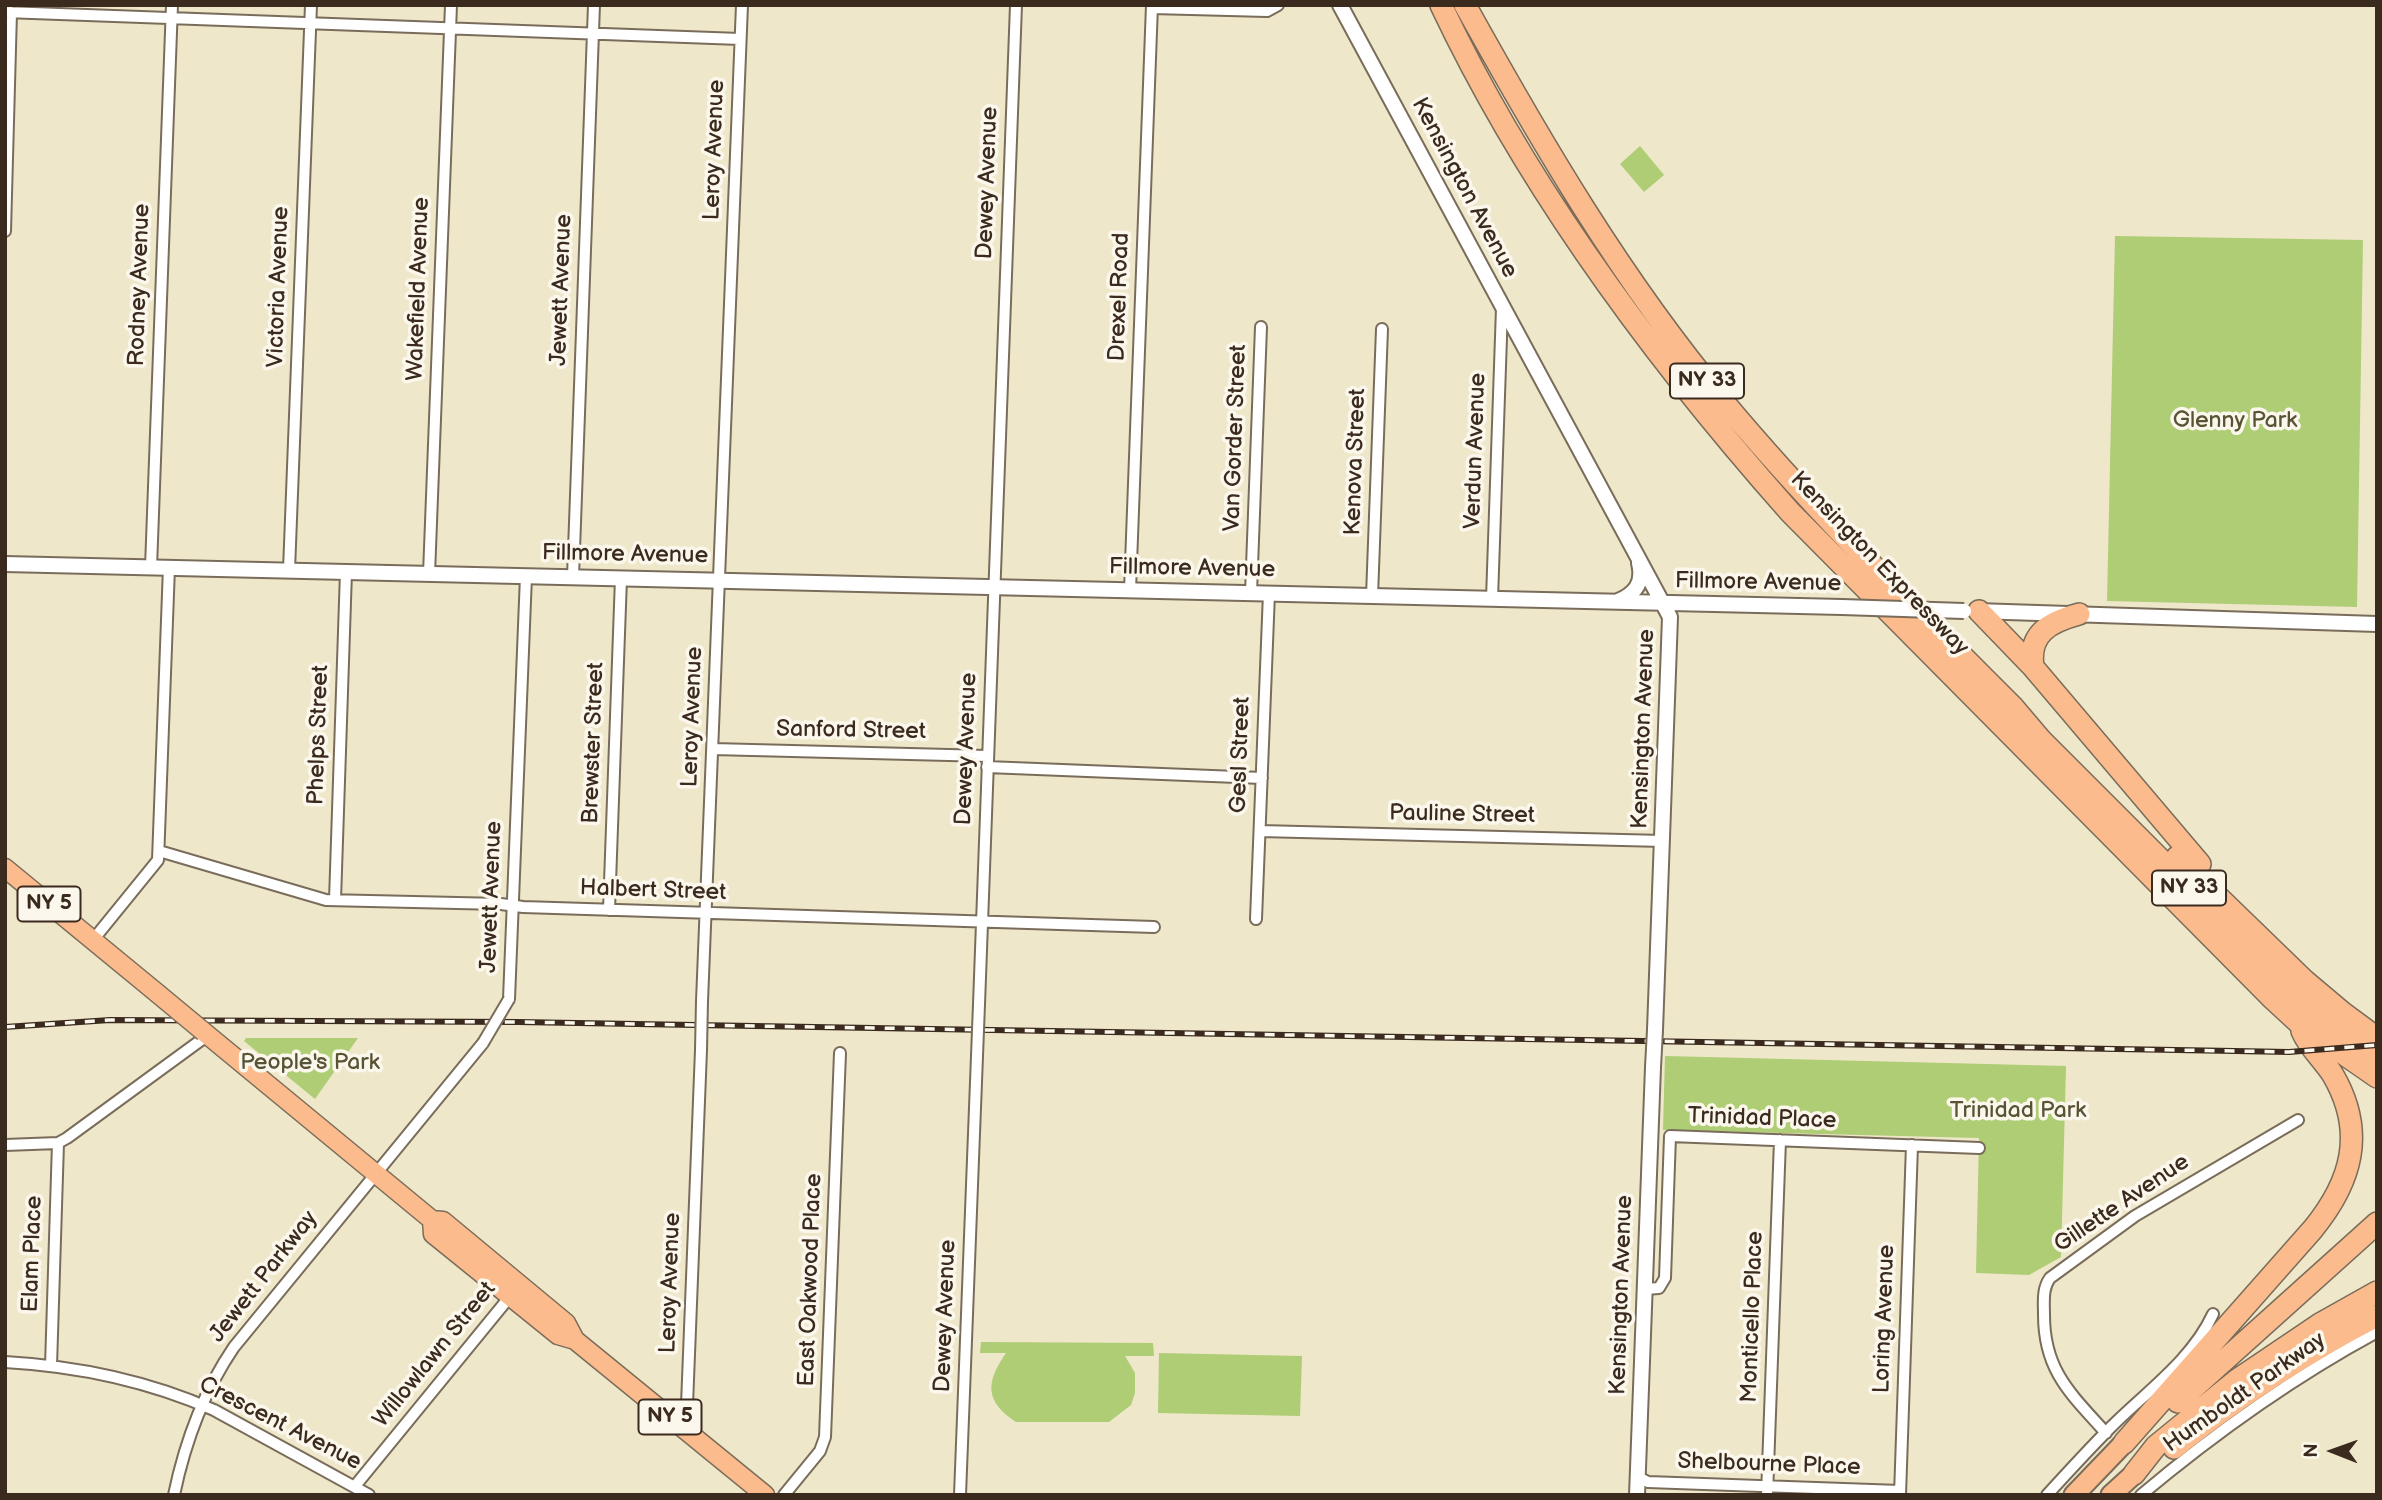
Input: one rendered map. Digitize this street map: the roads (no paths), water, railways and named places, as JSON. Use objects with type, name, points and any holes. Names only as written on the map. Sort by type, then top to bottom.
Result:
[{"type":"highway","name":"Kensington Expressway","points":[[1441,5],[1495,108],[1566,223],[1680,383],[1742,458],[1790,512],[2000,726],[2299,1023],[2377,1077]]},
{"type":"highway","name":"Kensington Expressway","points":[[1465,5],[1561,173],[1642,295],[1721,399],[1806,496],[2013,707],[2041,740],[2274,973],[2320,1014],[2377,1056]]},
{"type":"highway","points":[[1971,611],[2032,667],[2200,864],[2242,909],[2251,928]]},
{"type":"highway","points":[[2032,667],[2032,649],[2040,634],[2058,620],[2080,614]]},
{"type":"highway","points":[[2013,707],[2048,733],[2305,981],[2377,1038]]},
{"type":"highway","points":[[2074,1495],[2115,1438],[2313,1229],[2336,1199],[2344,1182],[2352,1145],[2348,1109],[2332,1074],[2307,1043],[2299,1023]]},
{"type":"highway","points":[[2115,1438],[2140,1436],[2377,1223]]},
{"type":"highway","points":[[2145,1488],[2156,1446],[2237,1380],[2320,1324],[2377,1292]]},
{"type":"highway","points":[[2111,1495],[2145,1488],[2163,1457],[2258,1386],[2377,1316]]},
{"type":"main road","name":"NY 5","points":[[5,868],[432,1220],[443,1221],[515,1290],[566,1323],[575,1340],[765,1495]]},
{"type":"street","name":"Rodney Avenue","points":[[152,567],[172,5]]},
{"type":"street","name":"Victoria Avenue","points":[[289,570],[311,5]]},
{"type":"street","name":"Wakefield Avenue","points":[[429,573],[451,5]]},
{"type":"street","name":"Jewett Avenue","points":[[573,577],[594,5]]},
{"type":"street","name":"Leroy Avenue","points":[[686,1430],[742,5]]},
{"type":"street","name":"Dewey Avenue","points":[[960,1495],[1016,5]]},
{"type":"street","points":[[1152,7],[1267,11],[1278,5]]},
{"type":"street","name":"Kensington Avenue","points":[[1340,5],[1670,617],[1637,1495]]},
{"type":"street","name":"Drexel Road","points":[[1130,590],[1152,7]]},
{"type":"street","points":[[5,231],[8,12],[96,10],[171,17],[740,39]]},
{"type":"street","name":"Verdun Avenue","points":[[1493,599],[1502,306]]},
{"type":"street","name":"Van Gorder Street","points":[[1251,593],[1261,327]]},
{"type":"street","name":"Kenova Street","points":[[1372,596],[1382,329]]},
{"type":"street","points":[[1616,602],[1630,596],[1642,575],[1635,552]]},
{"type":"street","name":"Fillmore Avenue","points":[[5,564],[1842,607],[2377,624]]},
{"type":"street","points":[[93,940],[158,860],[169,568]]},
{"type":"street","name":"Phelps Street","points":[[335,900],[346,572]]},
{"type":"street","name":"Jewett Avenue","points":[[376,1174],[483,1043],[509,999],[526,576]]},
{"type":"street","name":"Brewster Street","points":[[609,910],[621,578]]},
{"type":"street","name":"Gesl Street","points":[[1256,919],[1269,593]]},
{"type":"street","name":"Sanford Street","points":[[713,749],[988,761],[1262,778]]},
{"type":"street","name":"Pauline Street","points":[[1259,831],[1663,841]]},
{"type":"street","name":"Halbert Street","points":[[159,851],[326,900],[707,915],[1154,927]]},
{"type":"street","points":[[5,1145],[58,1143],[67,1138],[206,1033]]},
{"type":"street","name":"East Oakwood Place","points":[[784,1495],[820,1451],[825,1437],[840,1054]]},
{"type":"street","name":"Gillette Avenue","points":[[2115,1438],[2064,1384],[2048,1355],[2044,1321],[2045,1284],[2135,1216],[2298,1120]]},
{"type":"street","name":"Trinidad Place","points":[[1645,1289],[1659,1288],[1665,1278],[1670,1136],[1979,1148]]},
{"type":"street","name":"Monticello Place","points":[[1768,1491],[1780,1140]]},
{"type":"street","name":"Elam Place","points":[[51,1366],[58,1143]]},
{"type":"street","name":"Loring Avenue","points":[[1900,1493],[1912,1145]]},
{"type":"street","name":"Jewett Parkway","points":[[174,1495],[190,1434],[211,1384],[234,1347],[376,1174]]},
{"type":"street","name":"Willowlawn Street","points":[[355,1486],[515,1290]]},
{"type":"street","points":[[2047,1495],[2115,1438],[2173,1369],[2213,1314]]},
{"type":"street","name":"Humboldt Parkway","points":[[2145,1488],[2285,1385],[2377,1332]]},
{"type":"street","name":"Crescent Avenue","points":[[5,1362],[51,1366],[113,1377],[165,1391],[203,1405],[369,1495]]},
{"type":"street","name":"Shelbourne Place","points":[[1638,1477],[1648,1482],[1768,1491],[1900,1493]]},
{"type":"railway","points":[[5,1027],[110,1020],[518,1022],[2289,1052],[2377,1045]]},
{"type":"park label","name":"Glenny Park","points":[[2235,421]]},
{"type":"park label","name":"People's Park","points":[[310,1063]]},
{"type":"park label","name":"Trinidad Park","points":[[2018,1111]]}]
